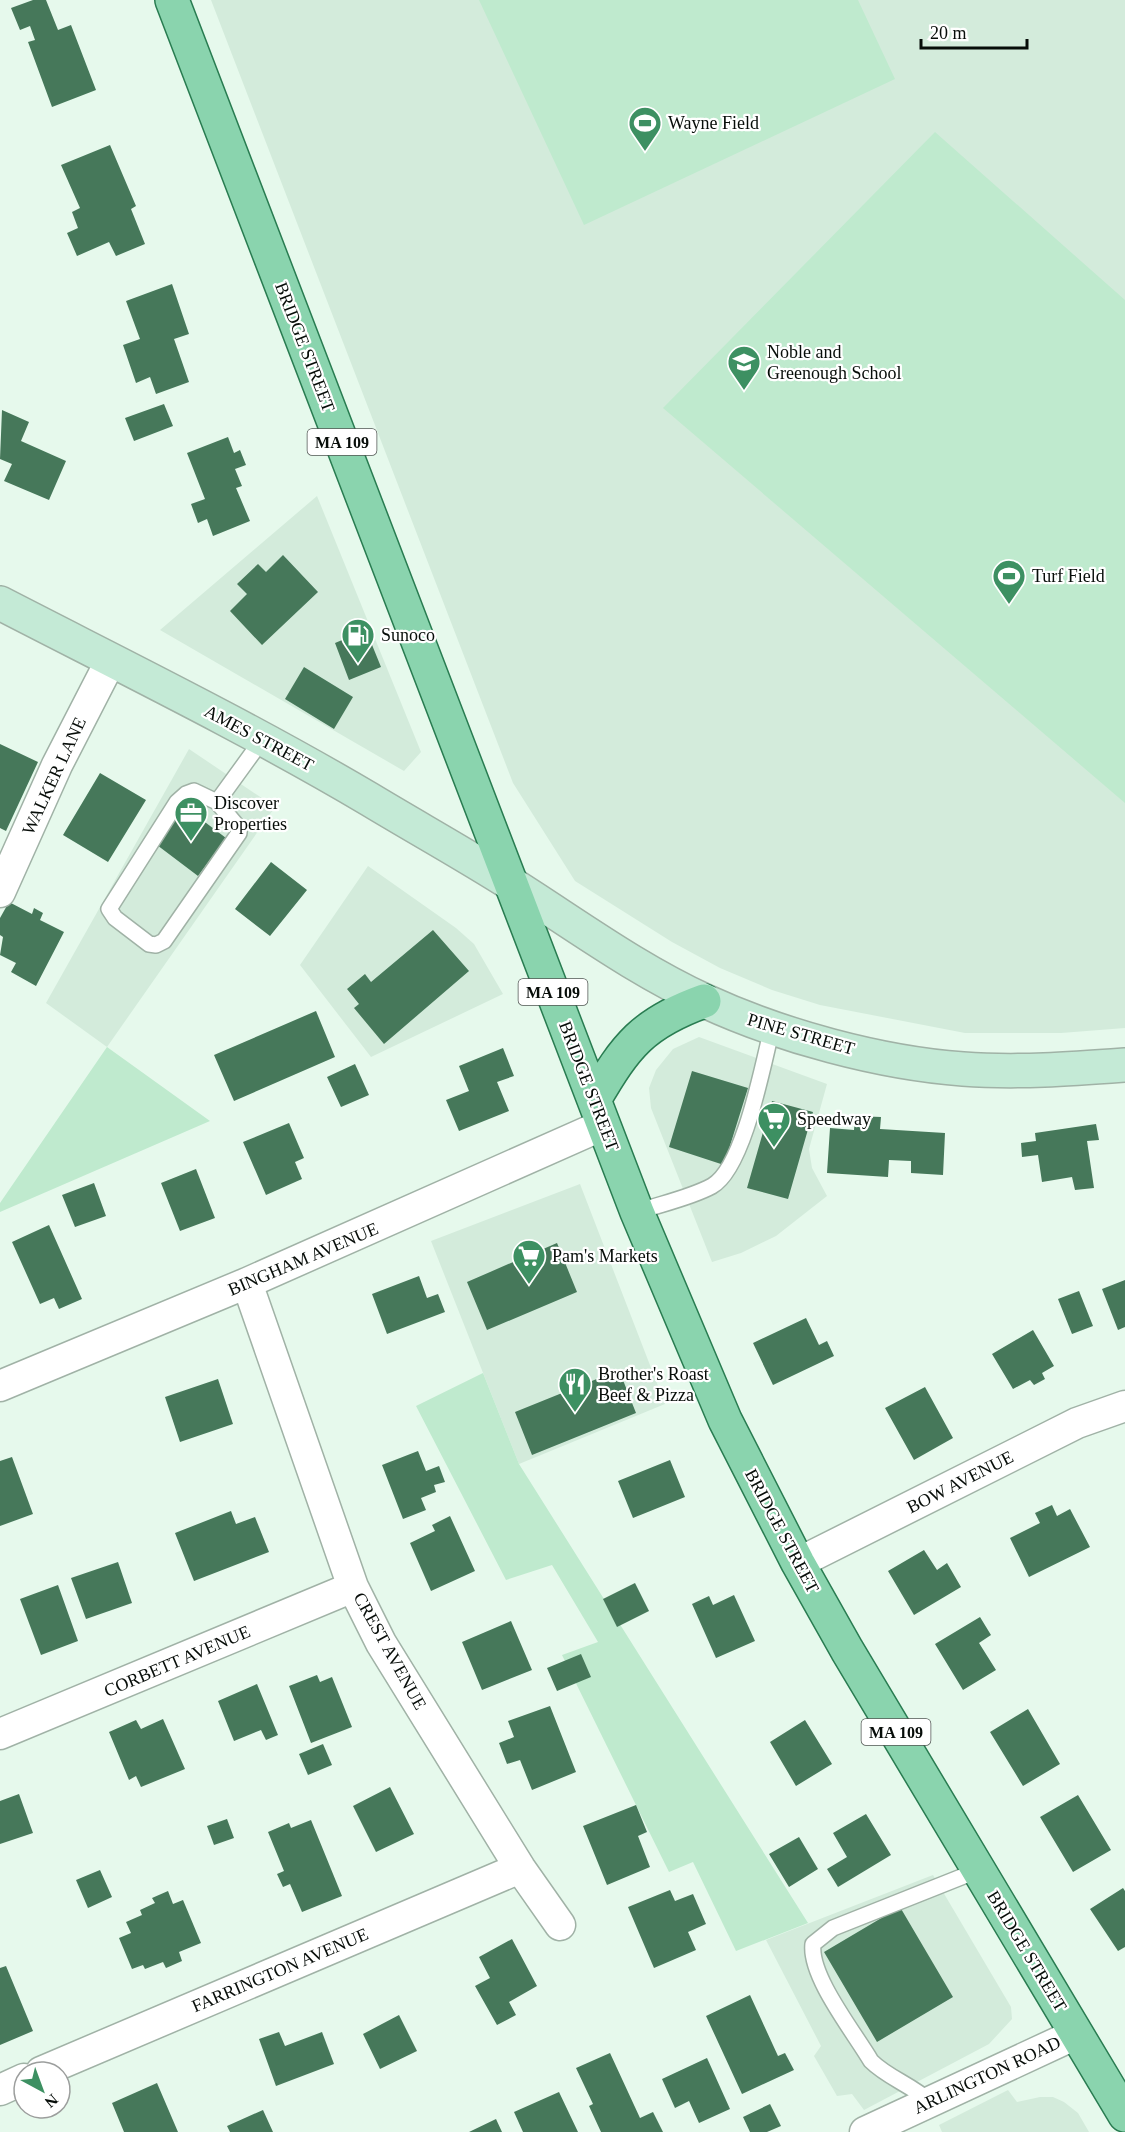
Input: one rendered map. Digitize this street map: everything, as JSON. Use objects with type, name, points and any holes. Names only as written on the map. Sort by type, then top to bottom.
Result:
[{"type":"main road","name":"BRIDGE STREET","points":[[172,0],[598,1112],[637,1212],[725,1420],[798,1563],[1125,2115]]},
{"type":"main road","points":[[598,1112],[618,1059],[640,1034],[671,1013],[704,1001]]},
{"type":"street","name":"AMES STREET","points":[[0,603],[326,774],[512,884]]},
{"type":"street","name":"WALKER LANE","points":[[0,892],[57,765],[111,660]]},
{"type":"street","name":"PINE STREET","points":[[512,884],[609,947],[704,1001],[772,1028],[833,1045],[961,1069],[1010,1071],[1125,1065]]},
{"type":"street","name":"BINGHAM AVENUE","points":[[0,1386],[247,1283],[598,1112]]},
{"type":"street","name":"CREST AVENUE","points":[[247,1283],[354,1587],[381,1643],[519,1868],[560,1925]]},
{"type":"street","name":"BOW AVENUE","points":[[798,1563],[1077,1423],[1125,1406]]},
{"type":"street","name":"CORBETT AVENUE","points":[[0,1734],[354,1587]]},
{"type":"street","name":"FARRINGTON AVENUE","points":[[69,2060],[519,1868]]},
{"type":"street","name":"ARLINGTON ROAD","points":[[865,2132],[1076,2034]]},
{"type":"lane","points":[[217,802],[262,740]]},
{"type":"lane","points":[[194,791],[217,802],[239,828],[239,833],[164,941],[156,945],[149,944],[115,918],[109,909],[177,802],[186,794],[194,791]]},
{"type":"lane","points":[[637,1212],[712,1186],[728,1171],[752,1111],[772,1028]]},
{"type":"lane","points":[[930,2102],[915,2089],[882,2072],[872,2061],[823,1983],[811,1956],[813,1944],[833,1928],[979,1870]]},
{"type":"shaded area","name":"Noble and Greenough School","points":[[211,0],[1125,0],[1125,1028],[1061,1033],[965,1033],[820,1005],[772,990],[720,968],[672,942],[575,881],[513,783]]},
{"type":"shaded area","points":[[317,496],[421,752],[404,771],[160,630]]},
{"type":"shaded area","points":[[189,749],[275,807],[107,1047],[46,1003]]},
{"type":"shaded area","points":[[368,866],[456,928],[474,944],[503,994],[371,1057],[300,965]]},
{"type":"shaded area","points":[[699,1037],[827,1084],[809,1149],[812,1168],[827,1196],[776,1236],[741,1253],[712,1262],[651,1108],[649,1088],[656,1070],[673,1049]]},
{"type":"shaded area","points":[[580,1184],[665,1404],[519,1464],[431,1241]]},
{"type":"shaded area","points":[[933,1875],[1011,2007],[1012,2019],[989,2044],[864,2110],[852,2094],[837,2096],[814,2056],[821,2046],[766,1940]]},
{"type":"shaded area","points":[[1008,2090],[1017,2102],[1053,2097],[1064,2102],[1078,2113],[1089,2132],[942,2132],[939,2125]]},
{"type":"green space","name":"Wayne Field","points":[[479,0],[858,0],[895,79],[584,225]]},
{"type":"green space","name":"Turf Field","points":[[935,132],[1125,300],[1125,803],[663,408]]},
{"type":"green space","points":[[107,1047],[210,1121],[0,1212],[0,1203]]},
{"type":"green space","points":[[483,1373],[519,1464],[808,1923],[736,1951],[693,1862],[669,1872],[562,1655],[598,1642],[552,1565],[506,1580],[416,1406]]},
{"type":"building","points":[[33,0],[46,0],[58,30],[71,25],[96,90],[52,107],[28,42],[35,40],[30,26],[20,30],[11,8]]},
{"type":"building","points":[[110,145],[136,206],[131,209],[145,244],[116,256],[109,242],[77,256],[67,233],[78,228],[72,212],[80,208],[61,165]]},
{"type":"building","points":[[172,284],[189,334],[174,339],[189,382],[156,394],[150,377],[136,383],[123,345],[140,339],[126,301]]},
{"type":"building","points":[[164,404],[173,426],[134,441],[125,418]]},
{"type":"building","points":[[2,410],[29,422],[21,441],[66,461],[49,500],[4,481],[12,464],[0,459]]},
{"type":"building","points":[[228,437],[234,453],[240,450],[246,465],[235,469],[242,486],[236,488],[250,521],[213,536],[207,519],[198,523],[191,504],[205,499],[187,453]]},
{"type":"building","points":[[283,555],[318,592],[262,645],[230,611],[247,594],[237,584],[258,564],[266,572]]},
{"type":"building","points":[[366,630],[381,667],[349,680],[335,643]]},
{"type":"building","points":[[304,667],[353,697],[334,729],[285,699]]},
{"type":"building","points":[[0,744],[38,762],[6,831],[0,828]]},
{"type":"building","points":[[100,773],[146,800],[108,862],[63,835]]},
{"type":"building","name":"Discover Properties","points":[[185,807],[226,838],[198,876],[157,845]]},
{"type":"building","points":[[271,862],[307,890],[270,936],[235,909]]},
{"type":"building","points":[[9,902],[32,914],[34,908],[43,913],[40,920],[64,932],[36,986],[11,972],[16,963],[0,955],[3,937],[0,935],[0,918]]},
{"type":"building","points":[[433,930],[469,971],[384,1044],[354,1008],[359,1004],[347,989],[365,974],[371,982]]},
{"type":"building","points":[[316,1011],[335,1057],[234,1101],[214,1055]]},
{"type":"building","points":[[503,1048],[514,1076],[497,1082],[509,1111],[459,1131],[446,1100],[469,1091],[459,1066]]},
{"type":"building","points":[[355,1064],[369,1095],[341,1107],[327,1077]]},
{"type":"building","points":[[692,1071],[748,1088],[724,1165],[669,1147]]},
{"type":"building","points":[[772,1101],[813,1112],[788,1199],[747,1188]]},
{"type":"building","points":[[855,1116],[881,1117],[880,1129],[945,1133],[943,1175],[911,1173],[911,1161],[889,1160],[888,1177],[827,1173],[830,1128],[854,1130]]},
{"type":"building","points":[[289,1123],[304,1158],[295,1162],[302,1179],[266,1195],[243,1142]]},
{"type":"building","points":[[1096,1124],[1099,1140],[1087,1141],[1094,1188],[1075,1190],[1072,1177],[1042,1182],[1038,1155],[1022,1157],[1021,1143],[1036,1141],[1035,1133]]},
{"type":"building","points":[[196,1169],[215,1218],[180,1231],[161,1183]]},
{"type":"building","points":[[94,1183],[106,1216],[75,1227],[62,1195]]},
{"type":"building","points":[[49,1225],[82,1299],[59,1309],[54,1298],[40,1304],[12,1242]]},
{"type":"building","points":[[557,1243],[577,1292],[487,1330],[467,1282]]},
{"type":"building","points":[[419,1276],[427,1298],[438,1294],[445,1312],[387,1334],[372,1294]]},
{"type":"building","points":[[1125,1280],[1125,1327],[1118,1330],[1102,1289]]},
{"type":"building","points":[[1079,1291],[1093,1326],[1072,1334],[1058,1299]]},
{"type":"building","points":[[806,1318],[819,1345],[827,1341],[834,1356],[773,1385],[753,1343]]},
{"type":"building","points":[[1033,1330],[1054,1366],[1042,1373],[1045,1379],[1034,1385],[1030,1380],[1013,1389],[992,1354]]},
{"type":"building","name":"Brother's Roast Beef & Pizza","points":[[619,1370],[636,1413],[532,1455],[515,1412]]},
{"type":"building","points":[[218,1379],[233,1424],[180,1442],[165,1397]]},
{"type":"building","points":[[925,1387],[953,1438],[914,1460],[885,1408]]},
{"type":"building","points":[[418,1451],[426,1471],[439,1466],[445,1482],[434,1485],[436,1492],[421,1498],[426,1510],[403,1519],[382,1465]]},
{"type":"building","points":[[12,1457],[33,1514],[0,1526],[0,1461]]},
{"type":"building","points":[[670,1460],[685,1497],[633,1518],[618,1481]]},
{"type":"building","points":[[1052,1505],[1057,1516],[1070,1509],[1090,1547],[1029,1577],[1010,1538],[1040,1523],[1035,1513]]},
{"type":"building","points":[[231,1511],[236,1524],[255,1517],[269,1552],[194,1581],[175,1533]]},
{"type":"building","points":[[450,1516],[475,1571],[431,1591],[410,1543],[435,1531],[432,1525]]},
{"type":"building","points":[[924,1550],[937,1570],[947,1563],[961,1587],[914,1615],[888,1571]]},
{"type":"building","points":[[118,1562],[132,1603],[86,1619],[71,1578]]},
{"type":"building","points":[[635,1583],[649,1611],[617,1627],[603,1599]]},
{"type":"building","points":[[58,1585],[78,1641],[41,1655],[20,1599]]},
{"type":"building","points":[[734,1595],[755,1641],[716,1658],[692,1604],[709,1596],[713,1605]]},
{"type":"building","points":[[980,1617],[991,1635],[979,1643],[996,1670],[963,1690],[935,1644]]},
{"type":"building","points":[[511,1621],[532,1670],[482,1690],[462,1642]]},
{"type":"building","points":[[581,1654],[591,1677],[557,1691],[547,1668]]},
{"type":"building","points":[[317,1675],[320,1682],[332,1677],[352,1727],[311,1743],[289,1686]]},
{"type":"building","points":[[257,1684],[278,1735],[266,1740],[261,1730],[234,1741],[218,1701]]},
{"type":"building","points":[[550,1706],[576,1772],[532,1790],[520,1760],[507,1764],[499,1743],[514,1737],[508,1721]]},
{"type":"building","points":[[1028,1709],[1060,1764],[1023,1786],[990,1732]]},
{"type":"building","points":[[163,1719],[185,1769],[141,1787],[136,1776],[129,1780],[109,1732],[136,1720],[141,1729]]},
{"type":"building","points":[[805,1720],[832,1764],[796,1786],[770,1742]]},
{"type":"building","points":[[323,1744],[332,1765],[308,1775],[299,1754]]},
{"type":"building","points":[[390,1787],[414,1834],[376,1852],[353,1806]]},
{"type":"building","points":[[19,1794],[33,1833],[0,1844],[0,1801]]},
{"type":"building","points":[[1078,1795],[1111,1850],[1073,1872],[1040,1817]]},
{"type":"building","points":[[636,1805],[647,1832],[638,1836],[650,1867],[607,1885],[583,1826]]},
{"type":"building","points":[[866,1814],[891,1855],[838,1887],[827,1869],[847,1857],[833,1833]]},
{"type":"building","points":[[227,1819],[234,1838],[214,1845],[207,1826]]},
{"type":"building","points":[[311,1820],[342,1896],[302,1912],[290,1884],[283,1887],[277,1874],[284,1871],[268,1832],[289,1823],[291,1828]]},
{"type":"building","points":[[799,1837],[818,1869],[789,1887],[769,1854]]},
{"type":"building","points":[[100,1870],[112,1897],[88,1908],[76,1880]]},
{"type":"building","points":[[1123,1888],[1125,1891],[1125,1947],[1118,1951],[1090,1909]]},
{"type":"building","points":[[670,1890],[675,1901],[693,1894],[706,1924],[688,1932],[696,1950],[654,1968],[628,1907]]},
{"type":"building","points":[[168,1891],[173,1904],[183,1900],[201,1943],[179,1952],[182,1961],[166,1968],[163,1962],[145,1969],[143,1965],[132,1969],[119,1938],[131,1933],[126,1922],[142,1915],[140,1910],[155,1903],[152,1898]]},
{"type":"building","points":[[900,1907],[953,1997],[877,2042],[824,1952]]},
{"type":"building","points":[[512,1939],[537,1986],[509,2002],[516,2015],[497,2025],[475,1986],[490,1978],[479,1957]]},
{"type":"building","points":[[6,1966],[33,2031],[0,2045],[0,1968]]},
{"type":"building","points":[[750,1995],[778,2056],[785,2053],[794,2070],[742,2094],[706,2016]]},
{"type":"building","points":[[399,2015],[417,2051],[380,2069],[363,2034]]},
{"type":"building","points":[[279,2032],[285,2046],[322,2032],[334,2064],[276,2086],[259,2039]]},
{"type":"building","points":[[610,2053],[640,2118],[653,2112],[663,2132],[601,2132],[589,2106],[593,2104],[576,2068]]},
{"type":"building","points":[[707,2058],[730,2109],[699,2123],[689,2101],[675,2108],[662,2079]]},
{"type":"building","points":[[157,2083],[178,2132],[124,2132],[112,2103]]},
{"type":"building","points":[[559,2092],[578,2132],[523,2132],[514,2112]]},
{"type":"building","points":[[770,2104],[781,2126],[767,2132],[750,2132],[743,2117]]},
{"type":"building","points":[[263,2110],[273,2132],[230,2132],[227,2126]]},
{"type":"building","points":[[496,2119],[502,2132],[469,2132]]},
{"type":"place","name":"Wayne Field","points":[[645,152]]},
{"type":"place","name":"Noble and Greenough School","points":[[744,391]]},
{"type":"place","name":"Turf Field","points":[[1009,605]]},
{"type":"place","name":"Sunoco","points":[[358,664]]},
{"type":"place","name":"Discover Properties","points":[[191,842]]},
{"type":"place","name":"Speedway","points":[[774,1148]]},
{"type":"place","name":"Pam's Markets","points":[[529,1285]]},
{"type":"place","name":"Brother's Roast Beef & Pizza","points":[[575,1413]]}]
